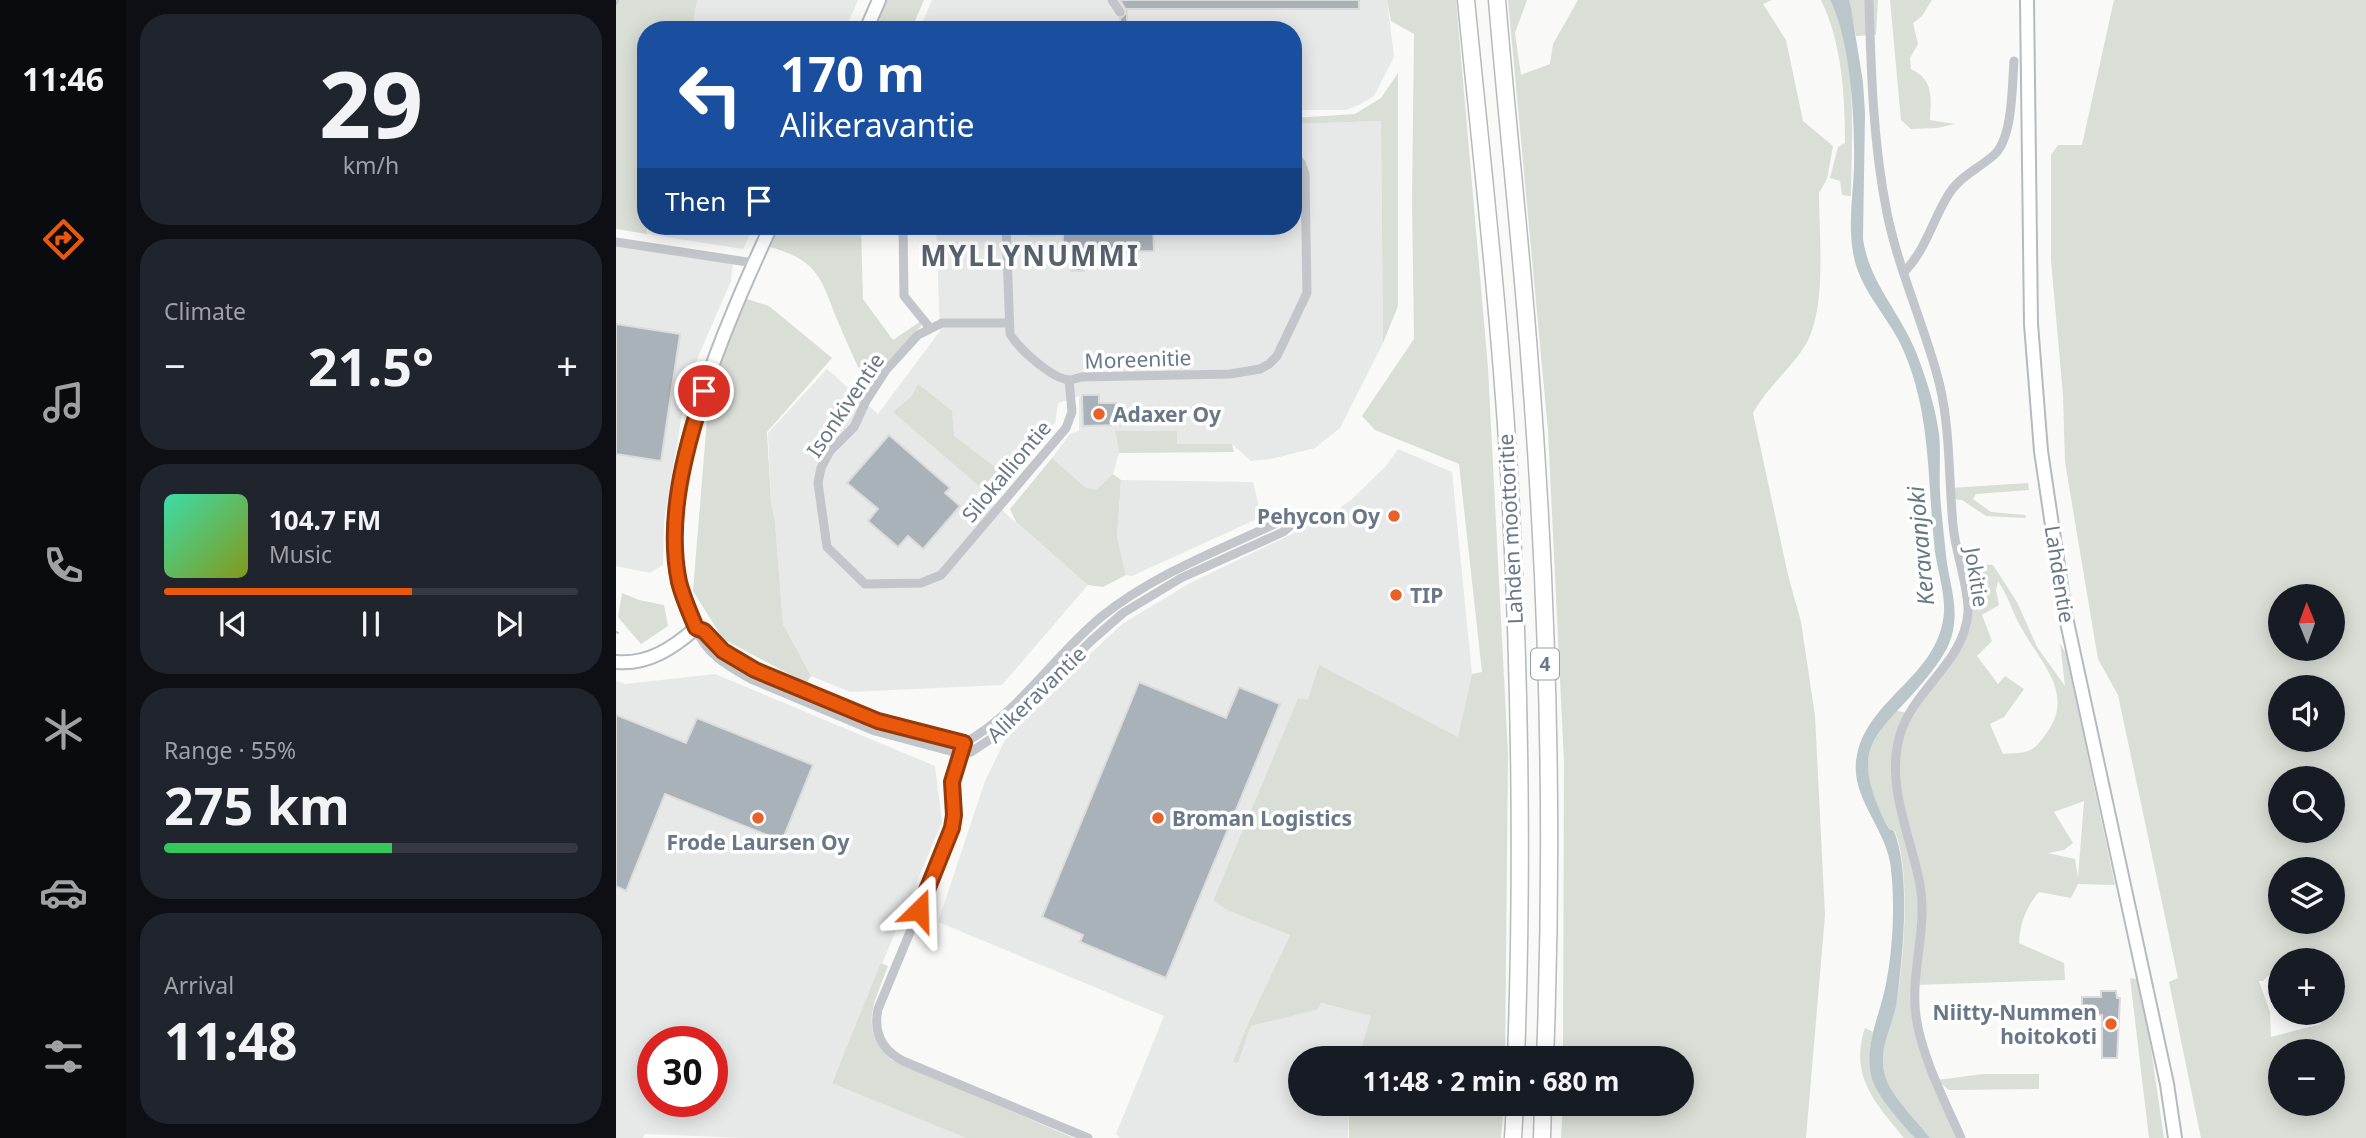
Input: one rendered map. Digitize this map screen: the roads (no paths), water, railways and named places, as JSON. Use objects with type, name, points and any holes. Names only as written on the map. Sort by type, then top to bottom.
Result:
[{"type":"highway","name":"Lahden moottoritie","points":[[1466,0],[1499,341],[1511,512],[1519,754],[1516,1046]]},
{"type":"highway","name":"Lahden moottoritie","points":[[1497,0],[1531,379],[1542,562],[1548,757],[1549,969],[1546,1046]]},
{"type":"highway","points":[[1513,1138],[1514,1116]]},
{"type":"highway","points":[[1542,1138],[1543,1116]]},
{"type":"main road","points":[[870,21],[879,0]]},
{"type":"main road","name":"Lahdentie","points":[[2027,0],[2032,324],[2041,451],[2065,614],[2161,1054],[2175,1138]]},
{"type":"main road","name":"Alikeravantie","points":[[696,628],[679,583],[677,569],[679,495],[689,438],[719,345],[767,235]]},
{"type":"main road","points":[[616,662],[634,662],[655,657],[696,628]]},
{"type":"street","points":[[1112,0],[1120,12]]},
{"type":"street","name":"Jokitie","points":[[1869,0],[1871,74],[1879,168],[1888,216],[1942,398],[1948,433],[1954,542],[1968,611],[1962,635],[1948,664],[1913,704],[1900,733],[1895,758],[1898,801],[1921,889],[1916,1016],[1923,1043],[1961,1138]]},
{"type":"street","points":[[1905,272],[1916,261],[1956,183],[1995,154],[2001,146],[2007,127],[2014,61]]},
{"type":"street","name":"Moreenitie","points":[[1008,323],[1016,344],[1046,369],[1069,380],[1081,377],[1230,374],[1260,369],[1277,356],[1307,293],[1305,174],[1302,166]]},
{"type":"street","points":[[903,235],[904,296],[930,328],[942,323],[1008,323],[1006,235]]},
{"type":"street","points":[[616,242],[754,263]]},
{"type":"street","name":"Isonkiventie","points":[[930,328],[918,335],[886,370],[866,401],[854,427],[830,451],[821,468],[818,483],[827,548],[865,584],[921,583],[941,575]]},
{"type":"street","name":"Silokalliontie","points":[[941,575],[1066,428],[1072,412],[1069,380]]},
{"type":"street","name":"Alikeravantie","points":[[1298,518],[1283,532],[1181,578],[1123,613],[1091,640],[992,738],[971,752],[961,754],[875,731],[751,679],[734,670],[700,642],[696,628],[704,631],[723,651],[755,670],[878,721],[964,743],[986,729],[1086,631],[1135,593],[1178,569],[1279,522],[1298,518]]},
{"type":"street","points":[[964,743],[952,782],[952,828],[878,1009],[876,1020],[880,1040],[886,1049],[903,1061],[1088,1138]]},
{"type":"waterway","points":[[616,4],[618,0]]},
{"type":"place","name":"Adaxer Oy","points":[[1099,414]]},
{"type":"place","name":"Pehycon Oy","points":[[1394,516]]},
{"type":"place","name":"TIP","points":[[1396,595]]},
{"type":"place","name":"Frode Laursen Oy","points":[[758,818]]},
{"type":"place","name":"Broman Logistics","points":[[1158,818]]},
{"type":"place","name":"Niitty-Nummen hoitokoti","points":[[2111,1024]]},
{"type":"district","name":"MYLLYNUMMI","points":[[1030,255]]},
{"type":"water label","name":"Keravanjoki","points":[[1920,546]]}]
